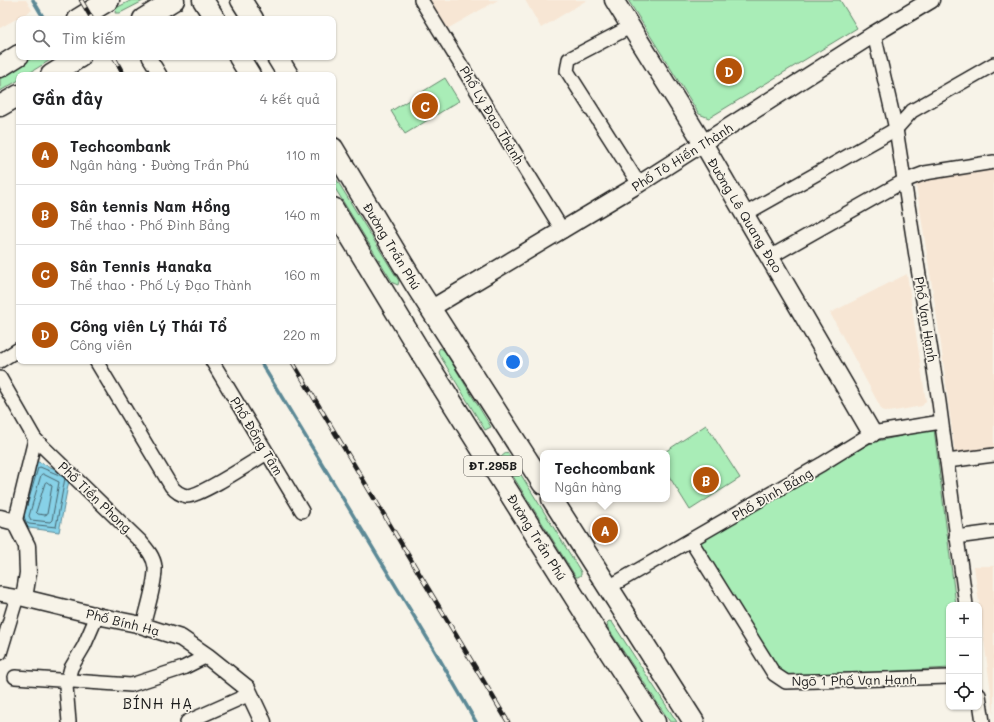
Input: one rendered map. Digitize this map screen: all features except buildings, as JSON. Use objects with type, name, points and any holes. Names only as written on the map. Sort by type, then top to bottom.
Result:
[{"type":"main road","points":[[83,16],[109,0]]},
{"type":"main road","points":[[148,16],[174,0]]},
{"type":"main road","points":[[203,0],[213,16]]},
{"type":"main road","points":[[241,0],[251,16]]},
{"type":"main road","name":"Đường Lê Quang Đạo","points":[[614,0],[703,143],[872,433]]},
{"type":"main road","points":[[0,67],[16,57]]},
{"type":"main road","points":[[56,72],[75,60]]},
{"type":"main road","points":[[241,60],[248,72]]},
{"type":"main road","points":[[279,60],[286,72]]},
{"type":"main road","points":[[0,106],[16,97]]},
{"type":"main road","name":"Đường Trần Phú","points":[[336,157],[430,309],[540,479]]},
{"type":"main road","name":"Đường Trần Phú","points":[[336,213],[404,326],[655,722]]},
{"type":"main road","points":[[404,326],[430,309]]},
{"type":"main road","points":[[554,502],[694,722]]},
{"type":"main road","points":[[581,606],[609,587]]},
{"type":"street","name":"Phố Lý Đạo Thành","points":[[422,0],[563,231]]},
{"type":"street","name":"Phố Tô Hiến Thành","points":[[430,309],[563,231],[874,34],[931,0]]},
{"type":"street","points":[[630,27],[569,59],[567,71],[639,184]]},
{"type":"street","name":"Phố Vạn Hạnh","points":[[874,34],[896,129],[939,402],[966,602]]},
{"type":"street","points":[[151,60],[158,72]]},
{"type":"street","points":[[745,214],[896,129],[912,112],[994,64]]},
{"type":"street","points":[[770,257],[904,181],[925,173],[993,161]]},
{"type":"street","points":[[0,361],[16,351]]},
{"type":"street","points":[[98,364],[171,486],[177,492],[187,496],[200,492],[267,453]]},
{"type":"street","name":"Phố Đồng Tâm","points":[[214,364],[302,511]]},
{"type":"street","name":"Phố Tiền Phong","points":[[0,378],[35,439],[141,542],[152,556],[155,566],[143,626]]},
{"type":"street","name":"Phố Đình Bảng","points":[[609,587],[691,541],[872,433],[941,422]]},
{"type":"street","points":[[0,653],[28,573],[27,546],[7,520],[35,439]]},
{"type":"street","points":[[947,461],[994,455]]},
{"type":"street","points":[[956,537],[994,532]]},
{"type":"street","name":"Ngõ 1 Phố Vạn Hạnh","points":[[691,541],[774,674],[786,682],[946,677]]},
{"type":"street","points":[[0,594],[20,597]]},
{"type":"street","name":"Phố Bính Hạ","points":[[20,597],[143,626],[181,638],[248,688],[263,722]]},
{"type":"street","points":[[69,722],[66,686],[67,681],[71,668],[84,646],[97,616]]},
{"type":"street","points":[[15,677],[131,685],[183,668],[207,656]]},
{"type":"street","points":[[187,722],[250,694]]},
{"type":"street","points":[[981,710],[983,722]]},
{"type":"shaded area","points":[[0,0],[26,0],[32,10],[21,16],[16,16],[16,19],[0,28]]},
{"type":"shaded area","points":[[430,0],[498,0],[447,29]]},
{"type":"shaded area","points":[[525,0],[587,0],[541,28]]},
{"type":"shaded area","points":[[994,169],[994,450],[955,455],[940,337],[915,178]]},
{"type":"shaded area","points":[[907,274],[926,401],[922,406],[889,412],[882,410],[830,313]]},
{"type":"shaded area","points":[[974,566],[994,566],[994,715],[982,625],[982,602],[979,602]]},
{"type":"green space","points":[[132,0],[145,0],[120,13],[115,13],[116,8]]},
{"type":"green space","points":[[628,0],[840,0],[857,28],[709,118],[699,114]]},
{"type":"green space","points":[[28,60],[50,60],[31,72],[16,72],[16,82],[0,91],[0,76]]},
{"type":"green space","points":[[445,78],[459,101],[405,134],[391,111]]},
{"type":"green space","points":[[336,179],[399,281],[398,285],[393,283],[336,190]]},
{"type":"green space","points":[[440,348],[444,350],[491,427],[485,430],[439,354],[438,351]]},
{"type":"green space","points":[[706,425],[740,478],[690,510],[670,478],[670,450],[668,450]]},
{"type":"green space","points":[[934,429],[956,602],[946,602],[946,668],[795,677],[786,674],[778,667],[696,542],[779,493],[873,442]]},
{"type":"green space","points":[[507,452],[581,572],[581,575],[578,577],[574,574],[501,457]]},
{"type":"green space","points":[[609,621],[612,622],[677,722],[670,722],[608,628],[607,623]]},
{"type":"water","points":[[36,461],[70,475],[59,532],[26,528],[20,518]]},
{"type":"waterway","points":[[33,0],[42,16]]},
{"type":"waterway","points":[[262,364],[432,646],[476,722]]},
{"type":"railway","points":[[81,0],[90,16]]},
{"type":"railway","points":[[116,60],[122,72]]},
{"type":"railway","points":[[294,364],[508,722]]},
{"type":"place","name":"Công viên Lý Thái Tổ","points":[[729,71]]},
{"type":"place","name":"Sân Tennis Hanaka","points":[[425,106]]},
{"type":"place","name":"Sân tennis Nam Hồng","points":[[706,480]]},
{"type":"place","name":"Techcombank","points":[[605,530]]},
{"type":"district","name":"BÍNH HẠ","points":[[158,704]]}]
